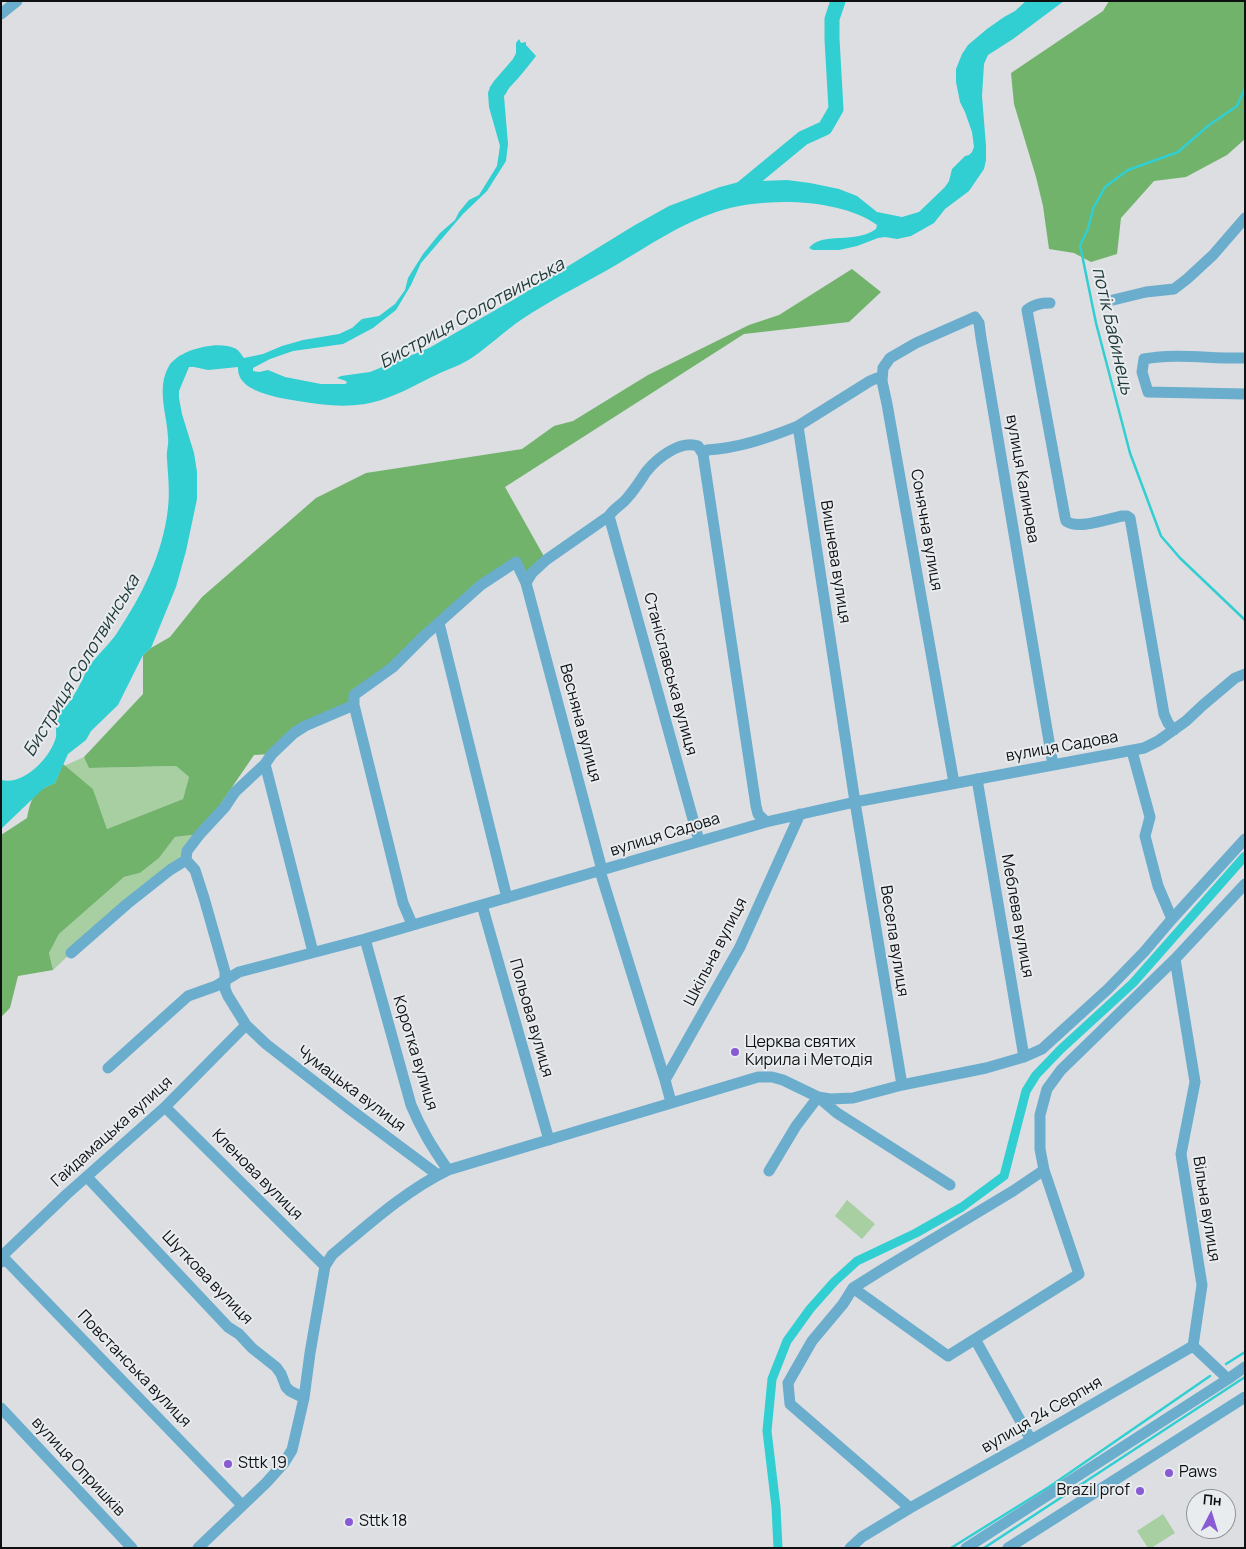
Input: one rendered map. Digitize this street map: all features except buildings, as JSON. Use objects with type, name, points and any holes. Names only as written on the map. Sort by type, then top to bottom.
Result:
[{"type":"street","points":[[1,14],[17,1]]},
{"type":"street","points":[[1109,301],[1146,292],[1174,289],[1188,279],[1213,255],[1245,218]]},
{"type":"street","points":[[1050,303],[1040,303],[1028,310],[1066,521],[1073,525],[1088,524],[1122,516],[1130,518],[1164,714],[1174,730]]},
{"type":"street","name":"вулиця Калинова","points":[[882,381],[883,368],[890,358],[916,343],[976,317],[982,338],[985,367],[1053,765]]},
{"type":"street","points":[[1245,358],[1186,356],[1154,358],[1144,360],[1142,372],[1148,392],[1245,394]]},
{"type":"street","points":[[703,454],[707,450],[740,446],[761,440],[798,426],[870,381],[877,378],[882,381]]},
{"type":"street","name":"Сонячна вулиця","points":[[882,381],[888,404],[954,783]]},
{"type":"street","name":"Вишнева вулиця","points":[[798,426],[855,802]]},
{"type":"street","points":[[526,584],[532,573],[546,560],[609,516],[614,508],[626,500],[656,461],[678,447],[691,444],[698,446],[703,454],[756,806],[758,814],[766,822]]},
{"type":"street","name":"Станіславська вулиця","points":[[609,516],[699,841]]},
{"type":"street","name":"Весняна вулиця","points":[[439,624],[481,585],[516,562],[526,584],[601,871],[665,1080]]},
{"type":"street","points":[[412,924],[402,903],[354,705],[354,695],[393,667],[413,646],[439,624],[507,898]]},
{"type":"street","name":"вулиця Садова","points":[[108,1068],[188,996],[226,981],[239,972],[365,939],[766,822],[855,802],[1132,751],[1158,741],[1174,730],[1235,678],[1245,674]]},
{"type":"street","points":[[71,953],[133,899],[169,870],[186,860],[187,851],[200,834],[224,808],[235,792],[265,764],[272,754],[300,730],[354,705]]},
{"type":"street","points":[[1132,751],[1150,817],[1145,836],[1158,886],[1172,919]]},
{"type":"street","points":[[265,764],[313,952]]},
{"type":"street","name":"Меблева вулиця","points":[[977,779],[1024,1057]]},
{"type":"street","name":"Весела вулиця","points":[[855,802],[902,1085]]},
{"type":"street","name":"Шкільна вулиця","points":[[665,1080],[740,946],[800,814]]},
{"type":"street","points":[[818,1097],[830,1099],[853,1098],[902,1085],[986,1068],[1024,1057],[1042,1049],[1108,989],[1144,952],[1245,839]]},
{"type":"street","name":"Чумацька вулиця","points":[[186,860],[195,870],[201,888],[225,972],[225,989],[246,1025],[266,1044],[351,1110],[443,1172]]},
{"type":"street","points":[[853,1288],[948,1356],[1079,1274],[1044,1170],[1040,1150],[1040,1115],[1047,1089],[1062,1070],[1175,959],[1245,884]]},
{"type":"street","name":"Польова вулиця","points":[[482,905],[548,1140]]},
{"type":"street","name":"Коротка вулиця","points":[[365,939],[411,1105],[443,1172]]},
{"type":"street","name":"Вільна вулиця","points":[[1175,959],[1195,1082],[1180,1154],[1202,1284],[1194,1346]]},
{"type":"street","name":"Гайдамацька вулиця","points":[[2,1260],[87,1177],[166,1106],[246,1025]]},
{"type":"street","points":[[198,1548],[266,1483],[284,1463],[292,1450],[304,1398],[325,1266],[332,1255],[410,1191],[443,1172],[671,1102],[758,1077],[772,1077],[797,1086],[818,1097],[837,1113],[950,1185]]},
{"type":"street","points":[[665,1080],[671,1102]]},
{"type":"street","points":[[769,1171],[796,1126],[818,1097]]},
{"type":"street","name":"Кленова вулиця","points":[[166,1106],[325,1266]]},
{"type":"street","points":[[910,1508],[790,1404],[788,1383],[812,1341],[843,1304],[853,1288],[1044,1170]]},
{"type":"street","name":"Шуткова вулиця","points":[[87,1177],[228,1326],[276,1368],[281,1374],[286,1387],[304,1398]]},
{"type":"street","name":"Повстанська вулиця","points":[[2,1260],[242,1505]]},
{"type":"street","points":[[975,1339],[1032,1440]]},
{"type":"street","points":[[1194,1346],[1228,1379]]},
{"type":"street","name":"вулиця 24 Серпня","points":[[850,1548],[862,1537],[910,1508],[1194,1346]]},
{"type":"street","points":[[966,1548],[1245,1368]]},
{"type":"street","points":[[1008,1548],[1245,1397]]},
{"type":"street","name":"вулиця Опришків","points":[[1,1408],[132,1548]]},
{"type":"green space","points":[[1109,1],[1245,1],[1245,139],[1227,155],[1186,177],[1154,181],[1121,218],[1117,254],[1091,262],[1074,253],[1049,249],[1043,206],[1036,177],[1014,104],[1011,73],[1103,11]]},
{"type":"green space","points":[[852,269],[881,292],[849,322],[744,334],[505,487],[546,560],[526,583],[516,563],[354,695],[354,705],[305,726],[272,754],[254,755],[200,834],[175,837],[159,858],[140,873],[124,877],[59,934],[49,953],[53,970],[18,976],[10,1008],[1,1017],[1,835],[27,818],[32,800],[42,789],[55,783],[63,764],[93,789],[107,829],[183,799],[189,777],[176,766],[89,768],[84,757],[143,694],[143,655],[170,637],[202,597],[316,498],[366,473],[522,449],[554,426],[573,421],[648,375],[749,325],[779,315]]},
{"type":"green space","points":[[84,757],[90,768],[176,766],[189,777],[183,799],[107,829],[93,789],[64,766]]},
{"type":"green space","points":[[200,834],[187,851],[53,970],[49,953],[59,934],[124,877],[140,873],[159,858],[175,837]]},
{"type":"green space","points":[[847,1200],[875,1224],[862,1239],[835,1216]]},
{"type":"green space","points":[[1163,1514],[1175,1533],[1148,1548],[1137,1531]]},
{"type":"water","points":[[1026,1],[1064,1],[988,55],[984,64],[982,96],[986,146],[984,169],[969,191],[945,209],[934,223],[911,236],[897,239],[878,238],[839,250],[813,250],[809,248],[823,240],[862,235],[876,229],[877,225],[861,216],[842,209],[798,202],[754,204],[716,212],[677,229],[541,307],[464,362],[397,394],[363,404],[331,405],[279,398],[248,386],[240,378],[238,367],[208,370],[189,367],[179,391],[179,398],[194,453],[197,472],[197,499],[176,587],[151,648],[143,655],[118,705],[91,731],[86,740],[68,754],[55,783],[44,788],[1,829],[1,780],[19,779],[35,768],[49,753],[56,737],[57,715],[68,704],[88,668],[114,637],[126,619],[143,589],[156,558],[169,502],[168,440],[163,401],[163,383],[169,366],[181,355],[208,346],[218,345],[234,348],[244,358],[263,354],[303,340],[339,334],[352,328],[362,319],[379,316],[395,304],[405,290],[408,278],[423,254],[440,233],[455,220],[469,200],[479,195],[497,166],[500,146],[489,107],[488,93],[494,81],[513,59],[516,53],[516,43],[519,39],[521,43],[526,42],[526,45],[536,56],[504,96],[508,144],[506,161],[487,191],[463,214],[421,263],[411,285],[396,310],[373,328],[343,344],[293,351],[270,359],[253,368],[253,371],[268,370],[285,377],[321,384],[345,384],[347,383],[346,381],[337,378],[370,372],[429,348],[669,206],[739,182],[787,180],[810,183],[839,189],[857,196],[877,212],[902,217],[919,212],[945,187],[949,181],[952,169],[972,152],[974,147],[972,132],[960,102],[956,82],[956,69],[962,54],[968,45],[987,29],[1015,11]]},
{"type":"waterway","name":"Бистриця Солотвинська","points":[[735,194],[803,138],[825,128],[836,109],[832,19],[838,1]]},
{"type":"waterway","name":"потік Бабинець","points":[[1245,88],[1237,106],[1209,125],[1178,152],[1128,170],[1105,187],[1093,209],[1088,229],[1080,245],[1096,323],[1130,453],[1161,536],[1180,558],[1245,620]]},
{"type":"waterway","points":[[778,1548],[776,1507],[767,1431],[772,1379],[787,1341],[810,1309],[834,1282],[857,1261],[916,1233],[962,1207],[1004,1176],[1026,1091],[1036,1075],[1061,1049],[1133,983],[1245,856]]},
{"type":"waterway","points":[[1226,1364],[1245,1352]]},
{"type":"waterway","points":[[951,1548],[1049,1487],[1210,1376]]},
{"type":"waterway","points":[[984,1548],[1245,1377]]},
{"type":"place","name":"Церква святих Кирила і Методія","points":[[735,1052]]},
{"type":"place","name":"Sttk 19","points":[[228,1464]]},
{"type":"place","name":"Paws","points":[[1169,1473]]},
{"type":"place","name":"Brazil prof","points":[[1140,1491]]},
{"type":"place","name":"Sttk 18","points":[[349,1522]]}]
